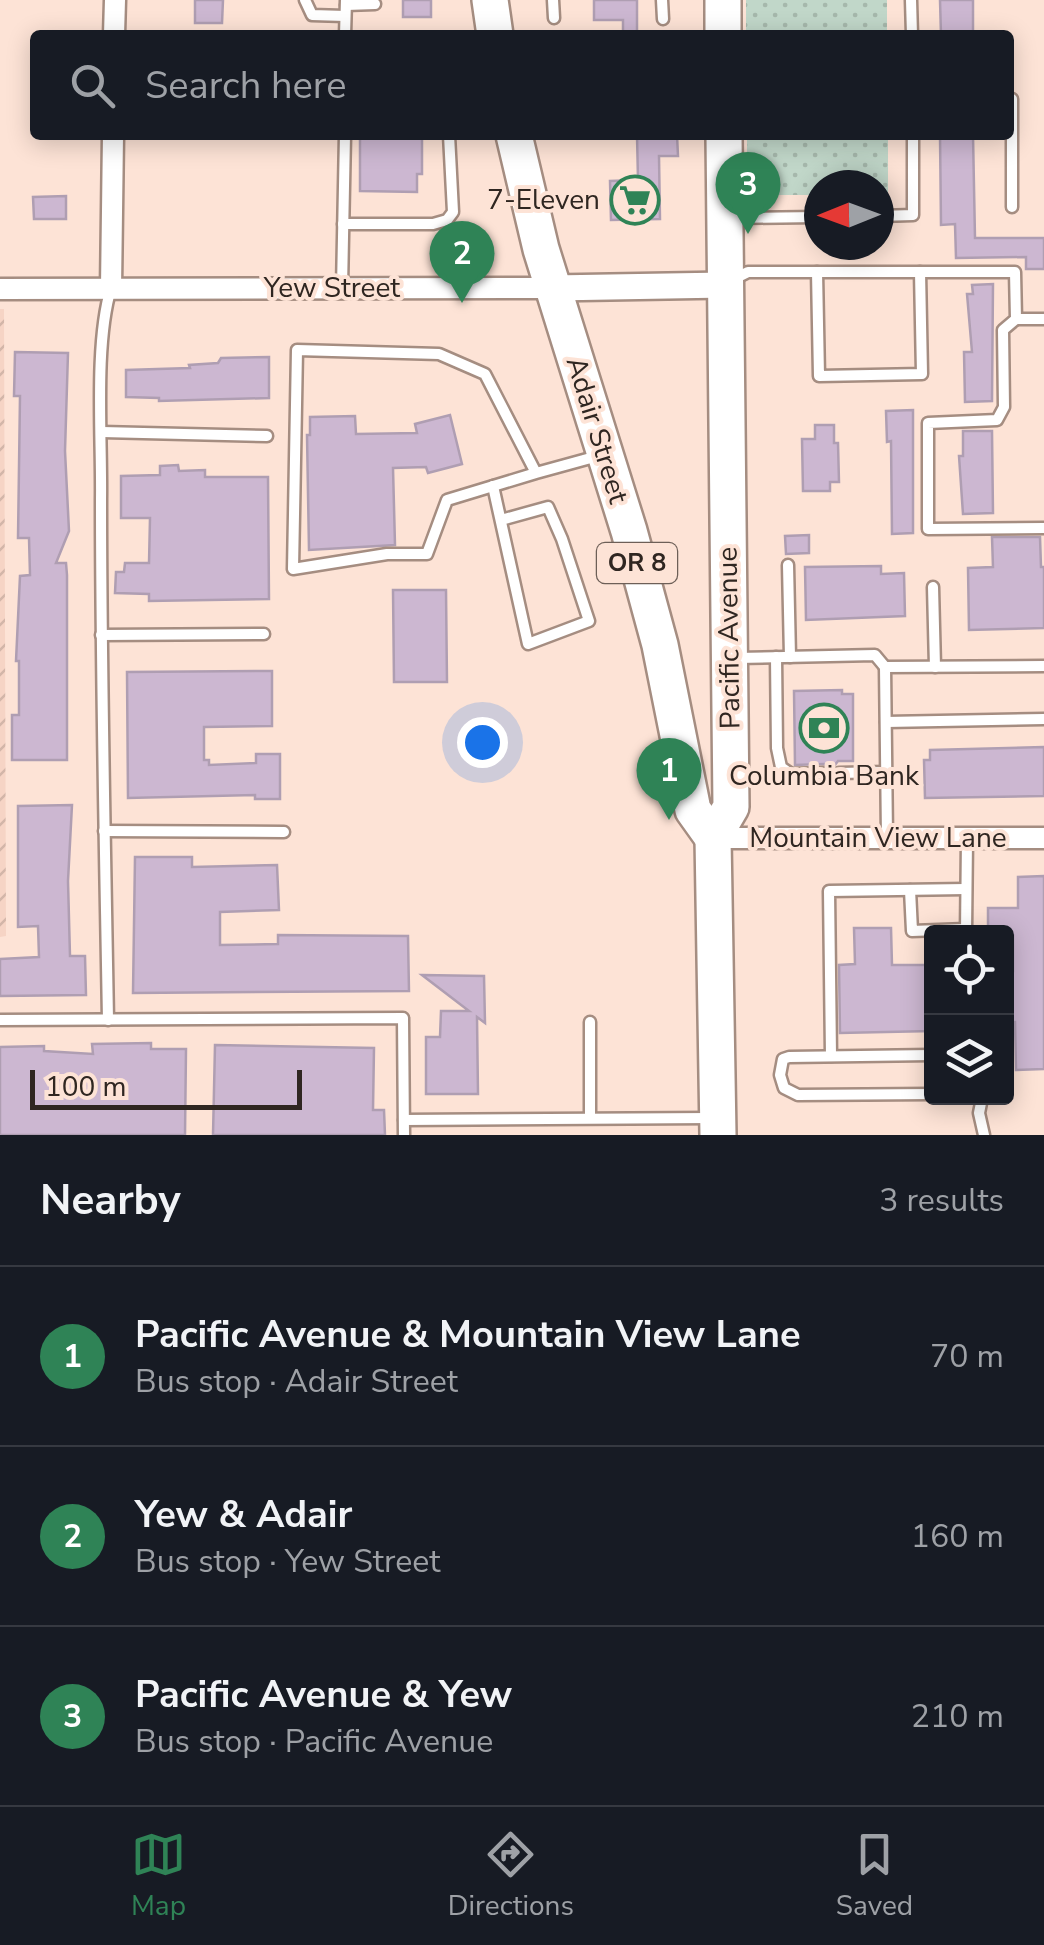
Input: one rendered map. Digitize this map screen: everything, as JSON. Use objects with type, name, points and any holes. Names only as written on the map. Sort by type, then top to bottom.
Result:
[{"type":"highway","points":[[490,0],[494,30]]},
{"type":"highway","points":[[722,0],[723,30]]},
{"type":"highway","name":"Adair Street","points":[[515,140],[536,231],[629,531],[660,645],[693,810],[713,838]]},
{"type":"highway","name":"Pacific Avenue","points":[[718,1126],[713,838],[731,807],[724,140]]},
{"type":"street","points":[[114,30],[115,0]]},
{"type":"street","points":[[111,288],[113,140]]},
{"type":"street","name":"Yew Street","points":[[0,289],[725,285]]},
{"type":"street","name":"Mountain View Lane","points":[[713,838],[1044,838]]},
{"type":"lane","points":[[305,0],[312,14],[376,4]]},
{"type":"lane","points":[[553,0],[554,18]]},
{"type":"lane","points":[[662,0],[663,19]]},
{"type":"lane","points":[[911,0],[912,30]]},
{"type":"lane","points":[[342,288],[345,140]]},
{"type":"lane","points":[[343,224],[434,224],[447,220],[453,212],[449,140]]},
{"type":"lane","points":[[894,216],[913,215],[912,140]]},
{"type":"lane","points":[[1010,140],[1012,207]]},
{"type":"lane","points":[[724,218],[804,217]]},
{"type":"lane","points":[[725,285],[748,272],[1016,272],[1016,320]]},
{"type":"lane","points":[[817,272],[819,376],[922,374],[920,272]]},
{"type":"lane","points":[[108,1020],[101,635],[104,313],[111,288]]},
{"type":"lane","points":[[1044,319],[1016,320],[1003,330],[1004,408],[998,420],[928,422],[928,528],[1044,528]]},
{"type":"lane","points":[[536,473],[485,374],[439,354],[296,350],[293,569],[386,554],[427,554],[447,500],[604,454]]},
{"type":"lane","points":[[102,432],[266,436]]},
{"type":"lane","points":[[493,486],[500,520],[528,644],[589,621],[548,508],[500,520]]},
{"type":"lane","points":[[788,565],[790,657]]},
{"type":"lane","points":[[933,587],[935,667]]},
{"type":"lane","points":[[101,635],[264,634]]},
{"type":"lane","points":[[729,659],[875,655],[885,667],[887,838]]},
{"type":"lane","points":[[776,657],[777,748],[781,767],[792,774],[823,773]]},
{"type":"lane","points":[[885,667],[1044,666]]},
{"type":"lane","points":[[886,722],[1044,719]]},
{"type":"lane","points":[[838,773],[886,772]]},
{"type":"lane","points":[[104,831],[284,832]]},
{"type":"lane","points":[[966,925],[967,838]]},
{"type":"lane","points":[[831,1056],[828,891],[966,889]]},
{"type":"lane","points":[[910,890],[912,931],[924,931]]},
{"type":"lane","points":[[0,1020],[404,1018],[404,1135]]},
{"type":"lane","points":[[590,1022],[590,1118]]},
{"type":"lane","points":[[924,1055],[789,1056],[783,1060],[780,1075],[784,1088],[798,1095],[924,1094]]},
{"type":"lane","points":[[980,1105],[984,1135]]},
{"type":"lane","points":[[404,1120],[590,1118],[718,1126]]},
{"type":"shaded area","points":[[0,309],[4,309],[6,936],[0,937]]},
{"type":"green space","points":[[746,0],[887,0],[887,30],[746,30]]},
{"type":"green space","points":[[747,140],[888,140],[888,170],[804,170],[804,195],[747,195]]},
{"type":"building","points":[[195,0],[223,0],[222,23],[195,23]]},
{"type":"building","points":[[403,0],[431,0],[431,17],[403,17]]},
{"type":"building","points":[[594,0],[637,0],[637,30],[623,30],[623,20],[594,20]]},
{"type":"building","points":[[940,0],[973,0],[973,30],[941,30]]},
{"type":"building","points":[[360,140],[422,140],[422,174],[417,174],[417,192],[360,191]]},
{"type":"building","name":"7-Eleven","points":[[637,140],[677,140],[678,156],[659,156],[660,219],[611,220],[610,181],[638,180]]},
{"type":"building","points":[[940,140],[973,140],[975,238],[1044,238],[1044,269],[1026,269],[1026,257],[956,258],[955,224],[941,225]]},
{"type":"building","points":[[66,196],[66,219],[34,219],[33,197]]},
{"type":"building","points":[[993,284],[992,401],[965,402],[964,352],[972,352],[967,294],[973,294],[972,285]]},
{"type":"building","points":[[15,352],[68,353],[65,451],[69,531],[56,563],[66,563],[67,575],[67,760],[12,760],[12,715],[19,715],[16,661],[20,576],[30,575],[29,538],[18,538],[20,396],[14,396]]},
{"type":"building","points":[[269,357],[269,398],[159,401],[126,397],[126,370],[190,368],[189,365],[218,363],[221,358]]},
{"type":"building","points":[[913,410],[913,533],[892,534],[891,441],[887,442],[886,411]]},
{"type":"building","points":[[450,415],[462,464],[428,473],[426,467],[393,468],[395,545],[309,550],[310,417],[355,416],[356,434],[417,433],[415,424]]},
{"type":"building","points":[[815,425],[834,425],[839,482],[830,482],[830,491],[803,491],[802,439],[815,439]]},
{"type":"building","points":[[963,431],[992,431],[993,513],[963,514],[959,456],[963,456]]},
{"type":"building","points":[[178,465],[179,471],[205,470],[205,477],[268,477],[269,599],[149,601],[149,594],[115,593],[116,572],[124,572],[125,563],[149,563],[150,518],[121,518],[121,476],[160,475],[160,466]]},
{"type":"building","points":[[809,535],[809,553],[786,554],[785,536]]},
{"type":"building","points":[[992,537],[1040,537],[1044,628],[969,630],[968,568],[993,567]]},
{"type":"building","points":[[881,566],[881,574],[904,573],[905,616],[806,620],[805,567]]},
{"type":"building","points":[[393,590],[446,590],[447,682],[394,682]]},
{"type":"building","points":[[272,671],[272,726],[204,727],[204,760],[209,760],[209,765],[256,763],[256,754],[280,754],[280,799],[255,799],[255,795],[128,798],[127,672]]},
{"type":"building","name":"Columbia Bank","points":[[842,690],[842,694],[853,694],[853,761],[838,761],[831,770],[824,764],[795,765],[794,691]]},
{"type":"building","points":[[1044,747],[1044,796],[925,798],[924,760],[930,760],[930,750]]},
{"type":"building","points":[[72,805],[70,956],[85,956],[86,995],[0,996],[0,959],[39,957],[38,926],[18,927],[18,806]]},
{"type":"building","points":[[135,857],[192,857],[192,867],[277,865],[279,910],[220,912],[220,945],[278,944],[278,935],[408,936],[409,991],[133,993]]},
{"type":"building","points":[[1044,876],[1044,1069],[1016,1070],[1014,925],[988,925],[988,908],[1018,908],[1018,877]]},
{"type":"building","points":[[854,928],[891,928],[892,965],[924,965],[924,1031],[840,1033],[839,965],[855,964]]},
{"type":"building","points":[[422,975],[484,976],[485,1023],[477,1017],[478,1094],[426,1094],[426,1037],[440,1037],[441,1011],[469,1011]]},
{"type":"building","points":[[151,1043],[151,1049],[186,1049],[185,1135],[0,1135],[0,1047],[44,1046],[44,1051],[93,1054],[92,1044]]},
{"type":"building","points":[[215,1045],[374,1048],[373,1110],[384,1110],[385,1135],[213,1135]]},
{"type":"place","name":"7-Eleven","points":[[635,200]]},
{"type":"place","name":"Pacific Avenue & Yew","points":[[748,234]]},
{"type":"place","name":"Yew & Adair","points":[[462,303]]},
{"type":"place","name":"Columbia Bank","points":[[824,728]]},
{"type":"place","name":"Pacific Avenue & Mountain View Lane","points":[[669,820]]}]
